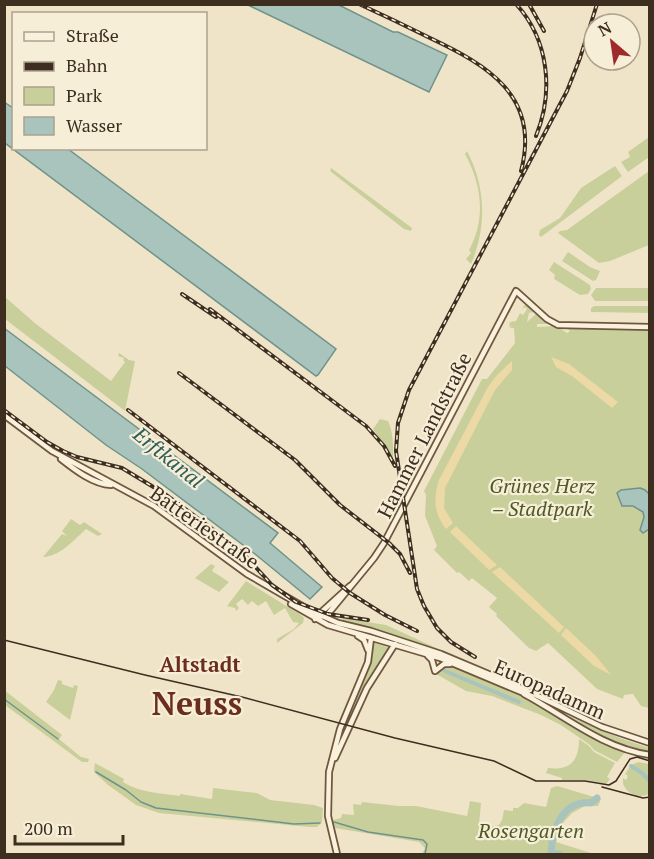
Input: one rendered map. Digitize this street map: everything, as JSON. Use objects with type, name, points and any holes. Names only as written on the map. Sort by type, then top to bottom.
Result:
[{"type":"main road","name":"Hammer Landstraße","points":[[319,617],[336,605],[386,540],[516,291],[547,319],[558,324],[650,327]]},
{"type":"main road","name":"Batteriestraße","points":[[4,415],[76,467],[105,485],[112,485],[154,506],[247,574],[319,617]]},
{"type":"main road","name":"Hammer Landstraße","points":[[319,617],[325,608],[350,586]]},
{"type":"main road","points":[[336,605],[334,616],[338,623]]},
{"type":"main road","points":[[319,617],[382,634],[440,656]]},
{"type":"main road","points":[[319,617],[328,626],[440,656]]},
{"type":"main road","points":[[319,617],[328,626]]},
{"type":"main road","points":[[355,634],[366,643],[368,657]]},
{"type":"main road","points":[[371,638],[382,634]]},
{"type":"main road","points":[[391,637],[395,644]]},
{"type":"main road","points":[[338,855],[330,826],[327,799],[330,767],[342,724],[368,657],[371,638]]},
{"type":"main road","points":[[330,767],[367,688],[395,644]]},
{"type":"main road","points":[[424,653],[432,660],[435,670],[444,664],[456,664]]},
{"type":"main road","name":"Europadamm","points":[[440,656],[600,729],[649,745]]},
{"type":"main road","name":"Europadamm","points":[[440,656],[517,686],[602,727],[649,745]]},
{"type":"main road","points":[[516,689],[599,739],[631,752],[650,755]]},
{"type":"green space","points":[[649,137],[649,157],[628,172],[621,162],[630,157],[628,152]]},
{"type":"green space","points":[[467,151],[478,179],[482,207],[480,236],[471,264],[466,259],[471,253],[469,250],[478,226],[480,202],[475,178],[465,154]]},
{"type":"green space","points":[[615,166],[622,176],[541,237],[539,235],[540,230],[560,218],[581,188]]},
{"type":"green space","points":[[331,168],[412,228],[411,231],[404,229],[330,171]]},
{"type":"green space","points":[[649,171],[649,245],[610,261],[599,263],[558,233],[567,230]]},
{"type":"green space","points":[[568,252],[600,271],[596,280],[593,281],[562,261]]},
{"type":"green space","points":[[554,262],[590,285],[591,289],[588,294],[580,295],[554,279],[555,275],[549,270]]},
{"type":"green space","points":[[596,288],[649,288],[649,301],[595,301],[591,295]]},
{"type":"green space","points":[[5,297],[36,324],[111,381],[125,362],[124,358],[118,356],[119,353],[135,361],[125,411],[5,319]]},
{"type":"green space","name":"Grünes Herz – Stadtpark","points":[[525,304],[534,312],[529,313],[527,322],[536,314],[550,324],[537,324],[537,327],[556,326],[567,333],[570,331],[566,327],[649,329],[649,708],[641,706],[633,694],[624,695],[623,699],[597,689],[548,643],[536,651],[529,648],[489,607],[497,598],[472,578],[469,581],[459,572],[457,573],[434,550],[437,546],[425,516],[426,495],[424,491],[482,379],[487,379],[515,343],[514,328],[508,328],[512,327],[509,326],[510,322],[516,321],[520,313],[523,315],[527,309],[525,307],[522,309]]},
{"type":"green space","points":[[594,306],[649,306],[649,313],[591,312]]},
{"type":"green space","points":[[380,419],[388,421],[390,426],[393,460],[373,429]]},
{"type":"green space","points":[[71,519],[80,525],[84,522],[102,534],[98,536],[86,529],[60,551],[43,557],[62,534],[67,536],[62,531]]},
{"type":"green space","points":[[211,564],[215,566],[212,571],[229,582],[219,592],[195,578]]},
{"type":"green space","points":[[246,581],[301,615],[304,618],[303,623],[277,643],[277,639],[294,629],[299,623],[293,622],[285,608],[274,615],[266,601],[258,606],[252,601],[248,605],[242,599],[236,604],[239,608],[236,611],[235,608],[227,606]]},
{"type":"green space","points":[[343,618],[386,625],[443,651],[343,621]]},
{"type":"green space","points":[[372,642],[390,648],[353,711],[349,711],[360,685]]},
{"type":"green space","points":[[446,666],[454,666],[522,694],[598,741],[625,752],[617,762],[594,750],[561,725],[541,715],[492,696],[466,691],[436,674]]},
{"type":"green space","points":[[58,680],[73,688],[74,685],[78,686],[70,720],[46,702]]},
{"type":"green space","points":[[4,690],[62,735],[59,739],[81,757],[89,759],[88,762],[82,762],[5,705]]},
{"type":"green space","points":[[566,715],[649,748],[649,753],[615,744],[593,735]]},
{"type":"green space","points":[[579,739],[594,752],[615,763],[607,777],[610,779],[606,784],[586,780],[562,780],[562,778],[546,773],[548,768],[563,768],[572,762],[577,753]]},
{"type":"green space","points":[[638,762],[649,764],[649,794],[637,796],[625,788],[623,778],[626,780],[628,776],[625,774],[631,765]]},
{"type":"green space","points":[[95,763],[124,779],[123,782],[130,786],[151,792],[212,799],[213,788],[257,793],[270,800],[314,805],[323,808],[322,822],[317,827],[310,827],[159,813],[136,805],[108,785],[94,772]]},
{"type":"green space","name":"Rosengarten","points":[[557,786],[601,799],[598,806],[585,806],[572,813],[561,825],[556,842],[591,854],[422,854],[425,848],[419,842],[335,828],[333,820],[341,818],[342,814],[354,815],[353,804],[361,805],[362,802],[416,806],[467,816],[470,801],[481,803],[479,825],[488,827],[499,825],[504,810],[513,811],[513,808],[518,808],[524,803],[546,807],[551,788]]},
{"type":"sand","points":[[551,357],[569,364],[618,402],[612,408],[572,376],[556,367]]},
{"type":"sand","points":[[512,361],[512,370],[495,390],[445,488],[444,508],[453,523],[446,529],[439,518],[436,506],[439,480],[488,387]]},
{"type":"sand","points":[[456,526],[497,565],[489,570],[450,532]]},
{"type":"sand","points":[[500,567],[564,627],[559,633],[492,572]]},
{"type":"sand","points":[[566,628],[596,656],[611,675],[594,666],[561,635]]},
{"type":"water","points":[[248,5],[339,5],[393,32],[398,32],[447,55],[429,92]]},
{"type":"water","points":[[4,102],[12,107],[12,148],[5,143]]},
{"type":"water","points":[[14,150],[69,150],[336,349],[316,376]]},
{"type":"water","points":[[4,328],[278,533],[270,543],[322,587],[310,599],[255,554],[142,469],[106,445],[5,366]]},
{"type":"water","points":[[640,488],[649,494],[649,529],[643,533],[640,530],[644,517],[643,512],[633,506],[622,506],[617,493],[621,490]]},
{"type":"waterway","name":"Erftkanal","points":[[445,671],[519,702]]},
{"type":"waterway","points":[[4,699],[58,739]]},
{"type":"waterway","name":"Erftkanal","points":[[631,766],[650,781]]},
{"type":"waterway","points":[[96,772],[141,802],[156,808],[294,824],[320,823]]},
{"type":"waterway","points":[[559,854],[551,854],[560,818],[573,806],[591,803],[597,798]]},
{"type":"waterway","points":[[334,822],[368,832],[423,840],[427,844],[425,854]]},
{"type":"tram line","points":[[4,640],[494,761],[536,781],[585,781],[609,785],[616,781],[630,759],[637,757],[650,761]]},
{"type":"tram line","points":[[602,787],[643,798],[650,797]]},
{"type":"railway","points":[[359,4],[451,48],[489,72],[504,86],[516,103],[523,122],[525,145],[521,171]]},
{"type":"railway","points":[[516,4],[536,34],[545,67],[545,102],[536,136]]},
{"type":"railway","points":[[529,4],[544,31]]},
{"type":"railway","points":[[475,657],[451,642],[437,628],[417,589],[396,451],[398,423],[409,390],[567,91],[597,4]]},
{"type":"railway","points":[[182,294],[216,317]]},
{"type":"railway","points":[[210,309],[366,426],[384,446],[395,466]]},
{"type":"railway","points":[[179,373],[295,460],[340,505],[389,543],[400,554],[410,573]]},
{"type":"railway","points":[[4,410],[63,451],[77,457],[122,468],[165,494],[238,548],[272,585],[296,602],[328,614],[368,620]]},
{"type":"railway","points":[[128,410],[300,541],[332,578],[350,593],[385,615],[417,631]]},
{"type":"district","name":"Altstadt","points":[[200,664]]},
{"type":"district","name":"Neuss","points":[[197,703]]}]
